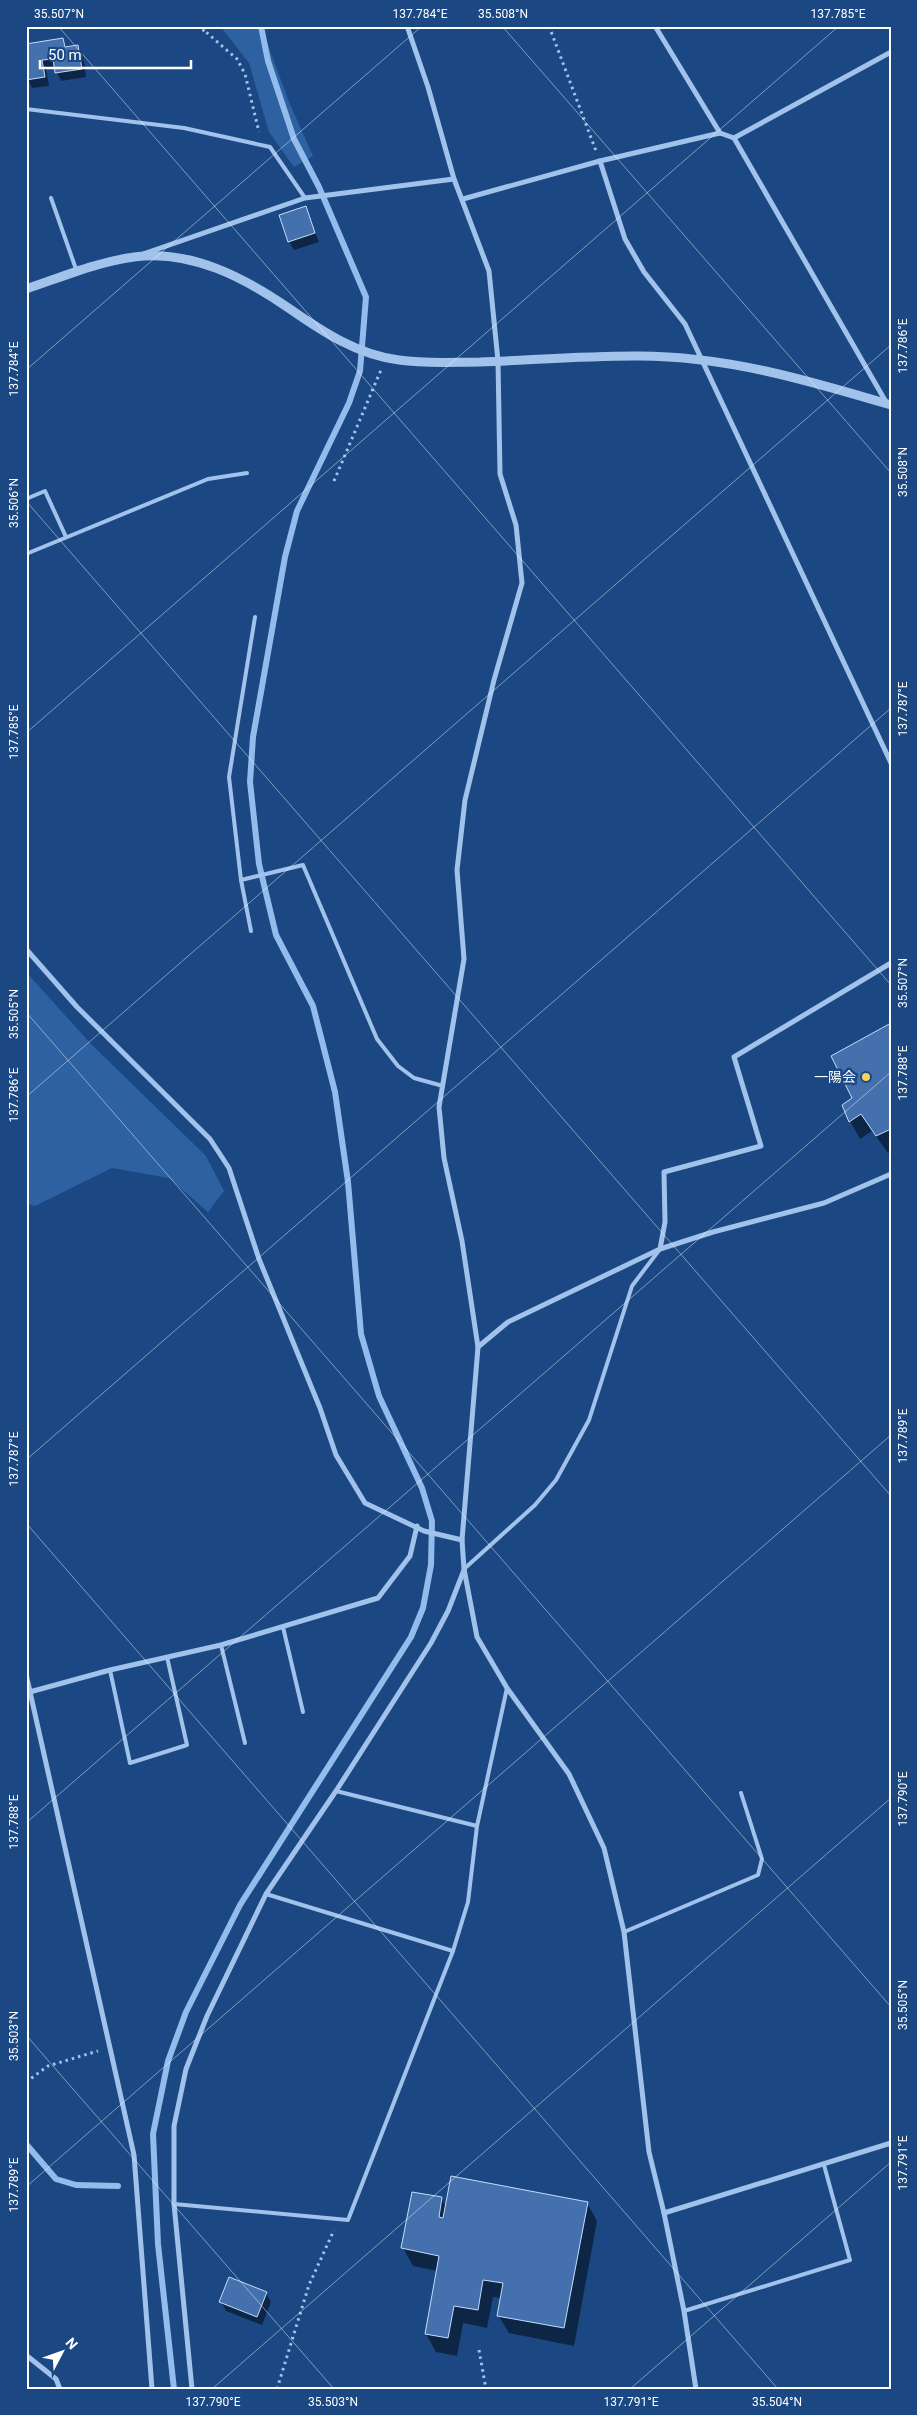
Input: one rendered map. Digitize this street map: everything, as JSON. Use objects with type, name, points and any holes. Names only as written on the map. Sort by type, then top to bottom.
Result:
[{"type":"street","points":[[407,26],[428,87],[454,179],[489,271],[498,361],[500,474],[516,525],[522,583],[494,680],[465,800],[457,870],[464,959],[439,1107],[444,1158],[462,1241],[478,1347],[462,1540],[464,1569],[477,1637],[507,1688],[569,1774],[604,1848],[624,1932],[649,2152],[664,2213],[684,2311],[696,2389]]},
{"type":"street","points":[[655,26],[720,133]]},
{"type":"street","points":[[734,138],[891,52]]},
{"type":"street","points":[[463,199],[600,161],[720,133],[734,138],[890,406]]},
{"type":"street","points":[[600,161],[625,239],[644,272],[686,324],[891,762]]},
{"type":"street","points":[[26,290],[77,272],[136,256],[305,198],[454,179]]},
{"type":"street","points":[[136,256],[174,257],[224,271],[267,295],[328,335],[351,346],[382,357],[425,363],[636,356],[702,358],[775,372],[890,406]]},
{"type":"street","points":[[26,949],[77,1007],[210,1139],[229,1168],[259,1259],[320,1408],[336,1455],[365,1503],[424,1531],[462,1540]]},
{"type":"street","points":[[660,1250],[665,1222],[664,1172],[761,1146],[734,1057],[891,963]]},
{"type":"street","points":[[478,1347],[508,1322],[660,1250],[712,1232],[824,1202],[891,1174]]},
{"type":"street","points":[[28,1692],[110,1670],[221,1645],[378,1598],[410,1556],[416,1526]]},
{"type":"street","points":[[192,2389],[174,2204],[174,2126],[186,2069],[207,2016],[266,1894],[336,1792],[431,1643],[448,1610],[464,1569]]},
{"type":"street","points":[[26,1674],[28,1692],[111,2047],[134,2155],[152,2389]]},
{"type":"street","points":[[664,2213],[891,2143]]},
{"type":"street","points":[[26,2355],[56,2380],[60,2389]]},
{"type":"lane","points":[[26,108],[184,128],[270,147],[305,198]]},
{"type":"lane","points":[[51,198],[77,272]]},
{"type":"lane","points":[[26,554],[208,480],[247,473]]},
{"type":"lane","points":[[26,499],[45,491],[66,538]]},
{"type":"lane","points":[[251,930],[241,880],[229,777],[255,617]]},
{"type":"lane","points":[[241,880],[303,865],[377,1039],[398,1066],[414,1078],[443,1086]]},
{"type":"lane","points":[[464,1569],[535,1505],[556,1480],[589,1420],[632,1286],[660,1250]]},
{"type":"lane","points":[[283,1627],[304,1712]]},
{"type":"lane","points":[[221,1645],[245,1743]]},
{"type":"lane","points":[[110,1670],[130,1763],[187,1744],[166,1657]]},
{"type":"lane","points":[[174,2204],[348,2220],[453,1951],[468,1902],[478,1826],[507,1688]]},
{"type":"lane","points":[[336,1792],[478,1826]]},
{"type":"lane","points":[[624,1932],[758,1875],[762,1859],[740,1793]]},
{"type":"lane","points":[[266,1894],[453,1951]]},
{"type":"lane","points":[[684,2311],[850,2260],[824,2165]]},
{"type":"path","points":[[197,26],[237,59],[245,74],[257,130],[270,147]]},
{"type":"path","points":[[206,26],[206,32]]},
{"type":"path","points":[[549,26],[600,161]]},
{"type":"path","points":[[334,481],[382,357]]},
{"type":"path","points":[[26,2082],[48,2066],[111,2047]]},
{"type":"path","points":[[277,2389],[309,2285],[339,2220]]},
{"type":"path","points":[[479,2350],[486,2389]]},
{"type":"shaded area","points":[[220,26],[261,26],[289,102],[313,156],[294,167],[269,132],[249,63]]},
{"type":"shaded area","points":[[26,972],[91,1044],[206,1156],[224,1191],[208,1212],[169,1178],[112,1168],[35,1206],[26,1203]]},
{"type":"building","points":[[63,38],[65,47],[78,45],[82,69],[55,73],[53,59],[42,60],[45,77],[26,80],[26,44]]},
{"type":"building","points":[[306,206],[315,233],[288,242],[279,215]]},
{"type":"building","name":"一陽会","points":[[891,1023],[891,1129],[876,1136],[861,1114],[849,1122],[842,1105],[852,1098],[831,1056]]},
{"type":"building","points":[[451,2176],[588,2202],[564,2328],[497,2316],[503,2283],[483,2280],[478,2310],[454,2306],[448,2338],[425,2334],[439,2256],[401,2248],[412,2192],[442,2197],[439,2217],[443,2218]]},
{"type":"building","points":[[229,2277],[267,2292],[257,2317],[219,2302]]},
{"type":"waterway","points":[[174,2389],[158,2244],[153,2134],[168,2061],[186,2012],[240,1905],[411,1637],[423,1608],[431,1565],[432,1521],[422,1488],[379,1396],[361,1334],[348,1182],[335,1092],[313,1006],[276,935],[259,864],[250,782],[253,737],[285,557],[297,511],[349,403],[360,371],[366,297],[319,187],[294,139],[268,61],[261,26]]},
{"type":"waterway","points":[[26,2144],[56,2179],[76,2185],[118,2186]]},
{"type":"place","name":"一陽会","points":[[866,1077]]}]
